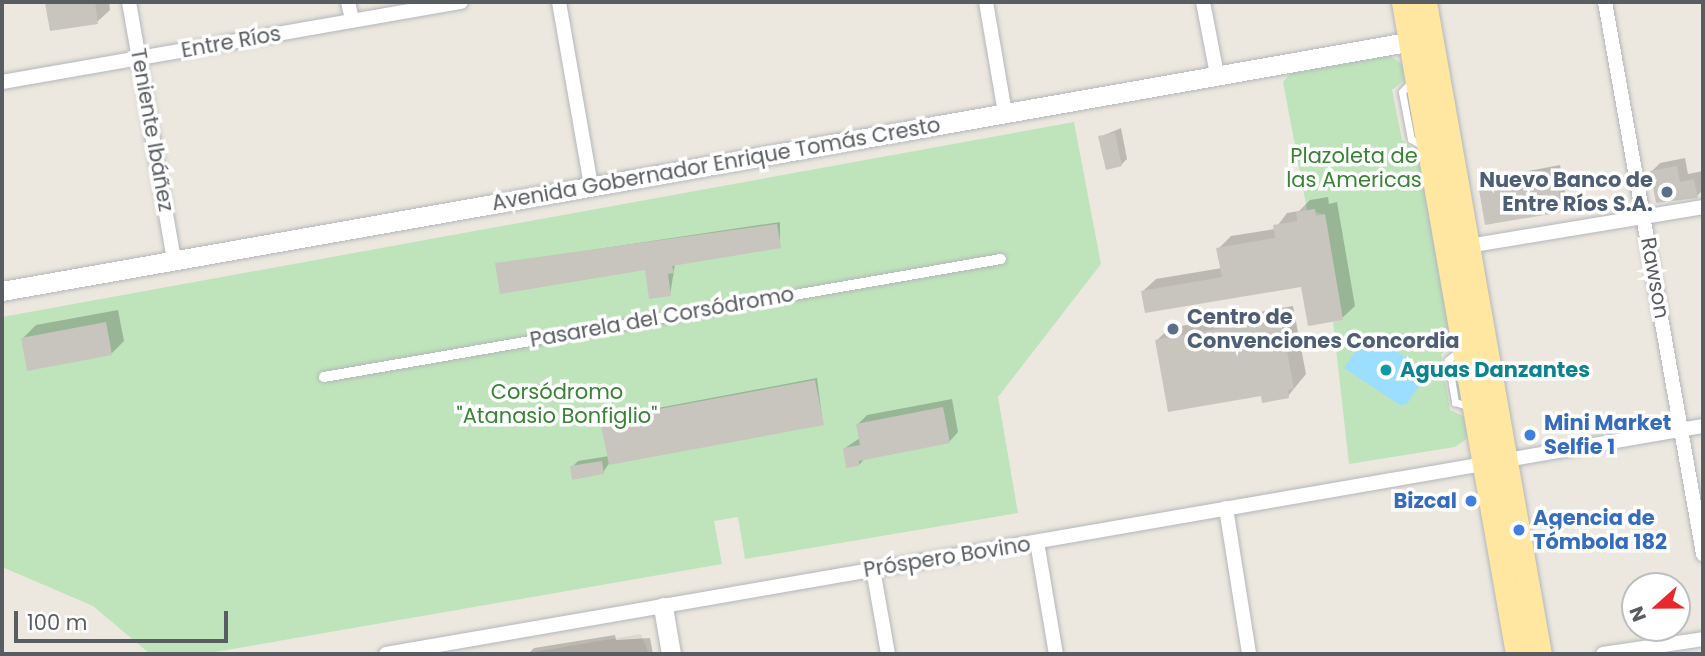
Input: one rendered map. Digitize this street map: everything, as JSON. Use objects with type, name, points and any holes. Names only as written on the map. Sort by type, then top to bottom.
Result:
[{"type":"main road","points":[[1424,2],[1413,25],[1416,77],[1428,149],[1458,247],[1464,347],[1517,654]]},
{"type":"main road","points":[[1413,25],[1458,247],[1508,459],[1540,654]]},
{"type":"street","name":"Teniente Ibáñez","points":[[129,2],[174,259]]},
{"type":"street","points":[[348,2],[352,20]]},
{"type":"street","name":"Entre Ríos","points":[[2,82],[461,2]]},
{"type":"street","points":[[559,2],[590,186]]},
{"type":"street","points":[[986,2],[1006,113]]},
{"type":"street","points":[[1203,2],[1217,75]]},
{"type":"street","name":"Rawson","points":[[1605,2],[1703,554]]},
{"type":"street","name":"Avenida Gobernador Enrique Tomás Cresto","points":[[2,291],[1217,75],[1413,25]]},
{"type":"street","points":[[1458,247],[1703,207]]},
{"type":"street","name":"Pasarela del Corsódromo","points":[[324,377],[1001,260]]},
{"type":"street","name":"Próspero Bovino","points":[[386,654],[454,648],[873,569],[1703,426]]},
{"type":"street","points":[[1226,508],[1249,654]]},
{"type":"street","points":[[1037,542],[1056,654]]},
{"type":"street","points":[[873,569],[888,654]]},
{"type":"street","points":[[663,607],[671,654]]},
{"type":"street","points":[[1603,654],[1703,639]]},
{"type":"shaded area","points":[[641,634],[649,654],[522,654]]},
{"type":"green space","name":"Plazoleta de las Americas","points":[[1389,55],[1403,65],[1404,80],[1392,90],[1402,140],[1418,152],[1452,347],[1441,354],[1450,410],[1465,417],[1468,438],[1455,447],[1349,464],[1333,322],[1343,320],[1325,215],[1307,210],[1283,82],[1291,73]]},
{"type":"green space","name":"Corsódromo \"Atanasio Bonfiglio\"","points":[[1074,122],[1101,264],[998,397],[1018,513],[745,559],[738,517],[714,521],[722,564],[204,654],[150,654],[93,606],[2,567],[2,317]]},
{"type":"water","name":"Aguas Danzantes","points":[[1373,336],[1428,372],[1407,404],[1400,405],[1344,368],[1364,339]]},
{"type":"building","points":[[95,2],[98,24],[50,31],[45,3]]},
{"type":"building","points":[[1115,133],[1122,166],[1106,170],[1098,136]]},
{"type":"building","name":"Nuevo Banco de Entre Ríos S.A.","points":[[1677,166],[1680,182],[1694,179],[1698,198],[1656,203],[1650,171]]},
{"type":"building","points":[[1555,170],[1562,212],[1485,225],[1478,184]]},
{"type":"building","points":[[1315,209],[1316,216],[1325,214],[1343,320],[1308,326],[1301,287],[1145,313],[1141,291],[1222,277],[1216,248],[1275,238],[1273,225],[1297,221],[1296,212]]},
{"type":"building","points":[[777,224],[781,248],[672,266],[674,273],[668,274],[671,296],[649,299],[645,270],[500,294],[495,263]]},
{"type":"building","points":[[1281,318],[1294,389],[1288,390],[1289,398],[1262,403],[1261,396],[1168,412],[1155,340]]},
{"type":"building","points":[[106,322],[112,355],[27,371],[21,338]]},
{"type":"building","points":[[815,380],[824,425],[609,465],[600,420]]},
{"type":"building","points":[[943,407],[950,443],[859,461],[859,466],[846,468],[843,448],[860,445],[856,424]]},
{"type":"building","points":[[602,461],[604,474],[572,480],[570,466]]},
{"type":"place","name":"Nuevo Banco de Entre Ríos S.A.","points":[[1667,192]]},
{"type":"place","name":"Centro de Convenciones Concordia","points":[[1173,329]]},
{"type":"place","name":"Aguas Danzantes","points":[[1386,370]]},
{"type":"place","name":"Mini Market Selfie 1","points":[[1530,435]]},
{"type":"place","name":"Bizcal","points":[[1471,501]]},
{"type":"place","name":"Agencia de Tómbola 182","points":[[1519,530]]}]
